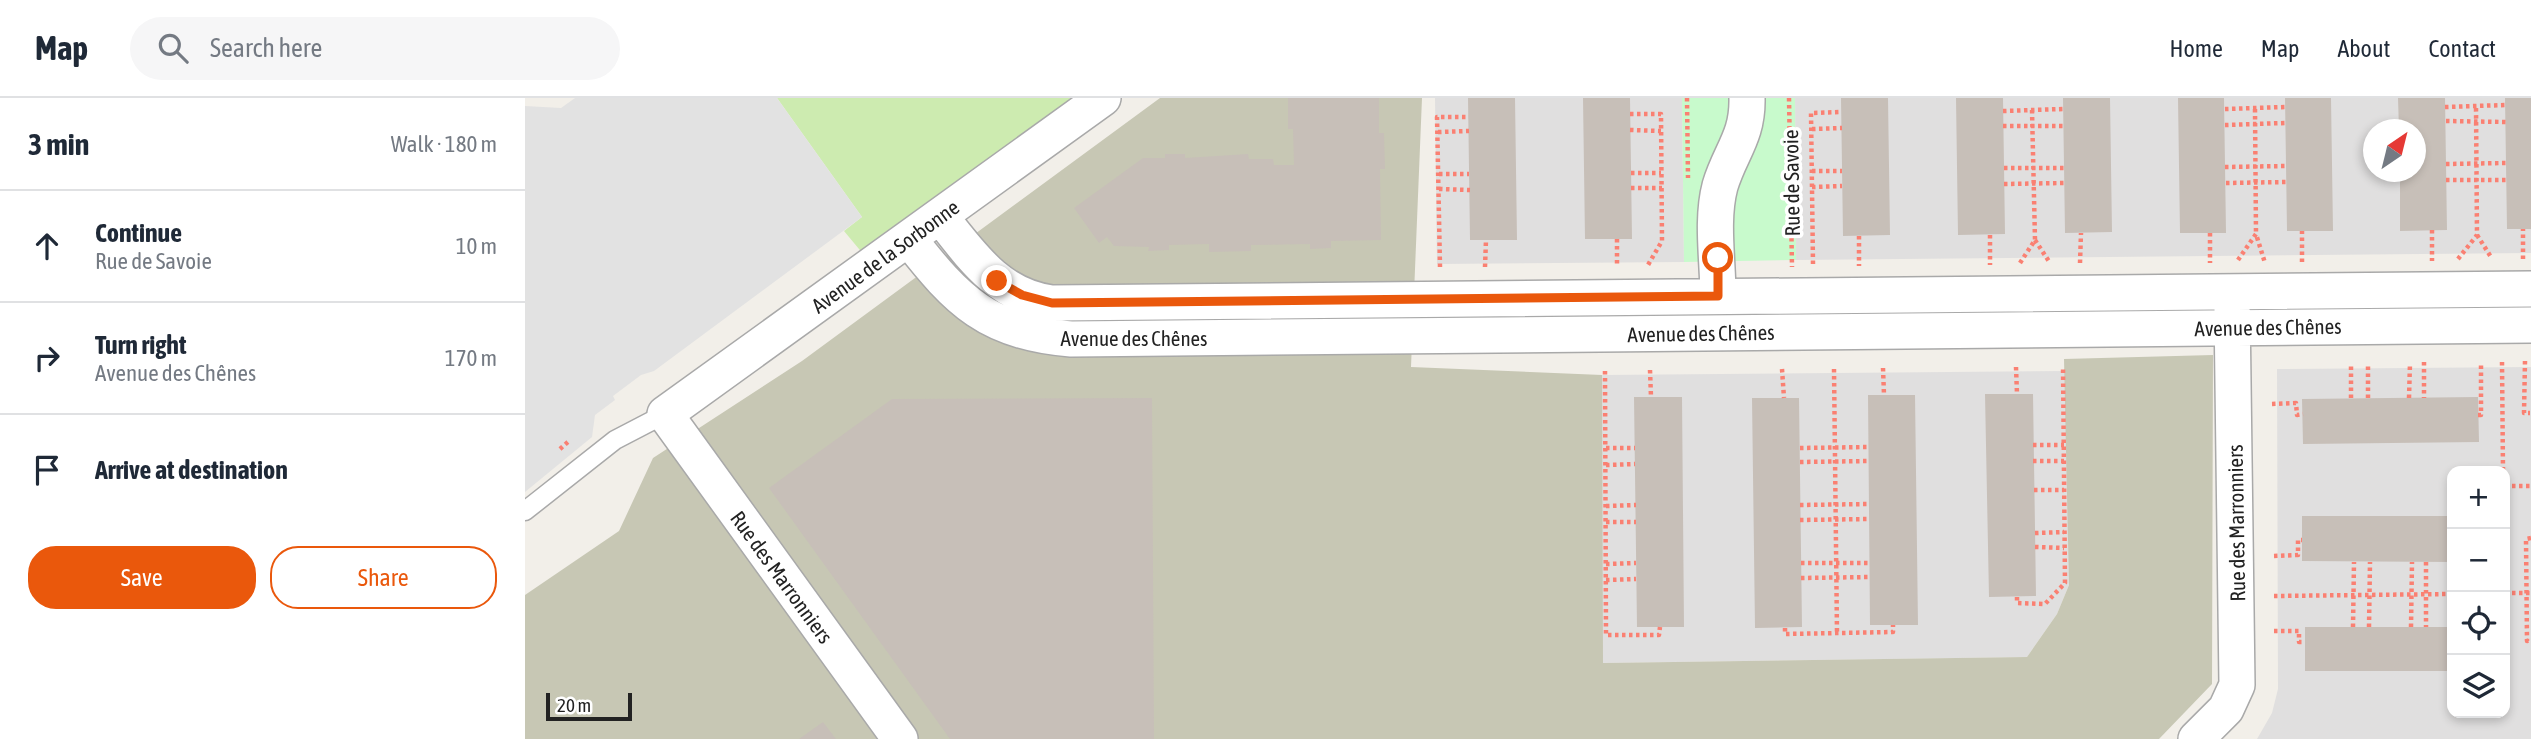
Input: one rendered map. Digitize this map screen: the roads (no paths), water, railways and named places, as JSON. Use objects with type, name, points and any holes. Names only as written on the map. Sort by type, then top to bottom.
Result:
[{"type":"street","name":"Avenue de la Sorbonne","points":[[665,414],[1103,98]]},
{"type":"street","points":[[1718,296],[1718,198],[1724,176],[1744,135],[1747,98]]},
{"type":"street","name":"Avenue des Chênes","points":[[940,216],[989,275],[1022,295],[1052,303],[1718,296],[2234,278],[2527,275]]},
{"type":"street","name":"Avenue des Chênes","points":[[909,239],[949,288],[965,303],[997,323],[1044,336],[1104,339],[2531,325]]},
{"type":"street","name":"Rue des Marronniers","points":[[2196,739],[2227,709],[2237,685],[2232,328],[2234,278]]},
{"type":"street","name":"Rue des Marronniers","points":[[665,414],[900,739]]},
{"type":"lane","points":[[1718,296],[1718,333]]},
{"type":"lane","points":[[525,512],[608,445],[665,414]]}]
